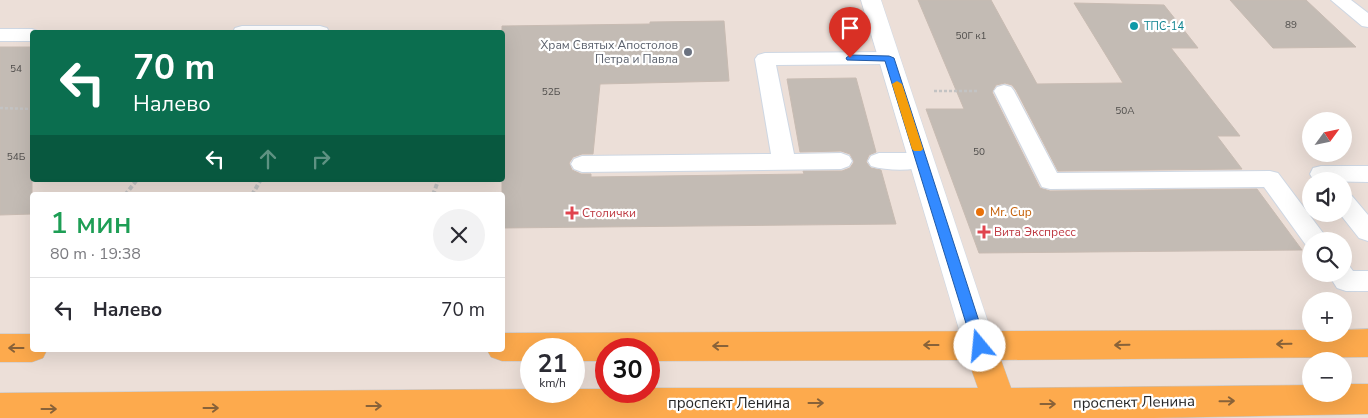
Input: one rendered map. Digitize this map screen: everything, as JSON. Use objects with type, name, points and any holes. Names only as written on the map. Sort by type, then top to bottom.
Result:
[{"type":"main road","points":[[505,346],[980,346],[1368,343]]},
{"type":"main road","points":[[980,346],[1000,404]]},
{"type":"main road","points":[[0,348],[30,348]]},
{"type":"main road","name":"проспект Ленина","points":[[0,410],[864,402],[1000,404],[1368,399]]},
{"type":"street","points":[[870,0],[980,346]]},
{"type":"lane","points":[[1340,0],[1368,22]]},
{"type":"lane","points":[[0,35],[30,35]]},
{"type":"lane","points":[[784,162],[765,59],[889,58]]},
{"type":"lane","points":[[1004,91],[1050,181],[1270,179],[1310,232]]},
{"type":"lane","points":[[879,161],[921,161]]},
{"type":"lane","points":[[582,164],[840,162]]},
{"type":"lane","points":[[1352,174],[1368,174]]},
{"type":"lane","points":[[1352,212],[1368,232]]},
{"type":"lane","points":[[1352,281],[1368,281]]},
{"type":"path","points":[[929,91],[1004,91]]},
{"type":"path","points":[[0,108],[30,109]]},
{"type":"building","points":[[918,0],[991,0],[1037,84],[1123,83],[1074,3],[1164,5],[1198,48],[1171,48],[1240,136],[1217,136],[1242,169],[1058,171],[1016,90],[1012,85],[1005,83],[996,85],[992,92],[1040,188],[1050,191],[1257,189],[1302,250],[979,253],[926,109],[964,109]]},
{"type":"building","points":[[1230,0],[1306,0],[1356,47],[1273,48]]},
{"type":"building","points":[[724,21],[729,81],[600,84],[593,154],[582,154],[573,157],[569,163],[572,170],[581,174],[591,174],[591,177],[804,174],[803,171],[842,171],[850,168],[854,162],[850,154],[841,151],[800,152],[787,79],[856,78],[876,152],[869,155],[866,162],[871,168],[881,170],[896,224],[505,228],[505,192],[502,192],[502,182],[505,182],[505,30],[502,30],[502,26],[650,24],[650,22]]},
{"type":"building","points":[[0,47],[30,47],[30,182],[32,182],[32,192],[30,192],[30,214],[0,215]]},
{"type":"slow traffic","points":[[897,84],[918,149]]},
{"type":"place","name":"ТПС-14","points":[[1134,26]]},
{"type":"place","name":"Храм Святых Апостолов Петра и Павла","points":[[688,52]]},
{"type":"place","name":"Mr. Cup","points":[[980,212]]},
{"type":"place","name":"Столички","points":[[572,213]]},
{"type":"place","name":"Вита Экспресс","points":[[984,232]]},
{"type":"route","points":[[850,58],[889,58],[980,346]]}]
